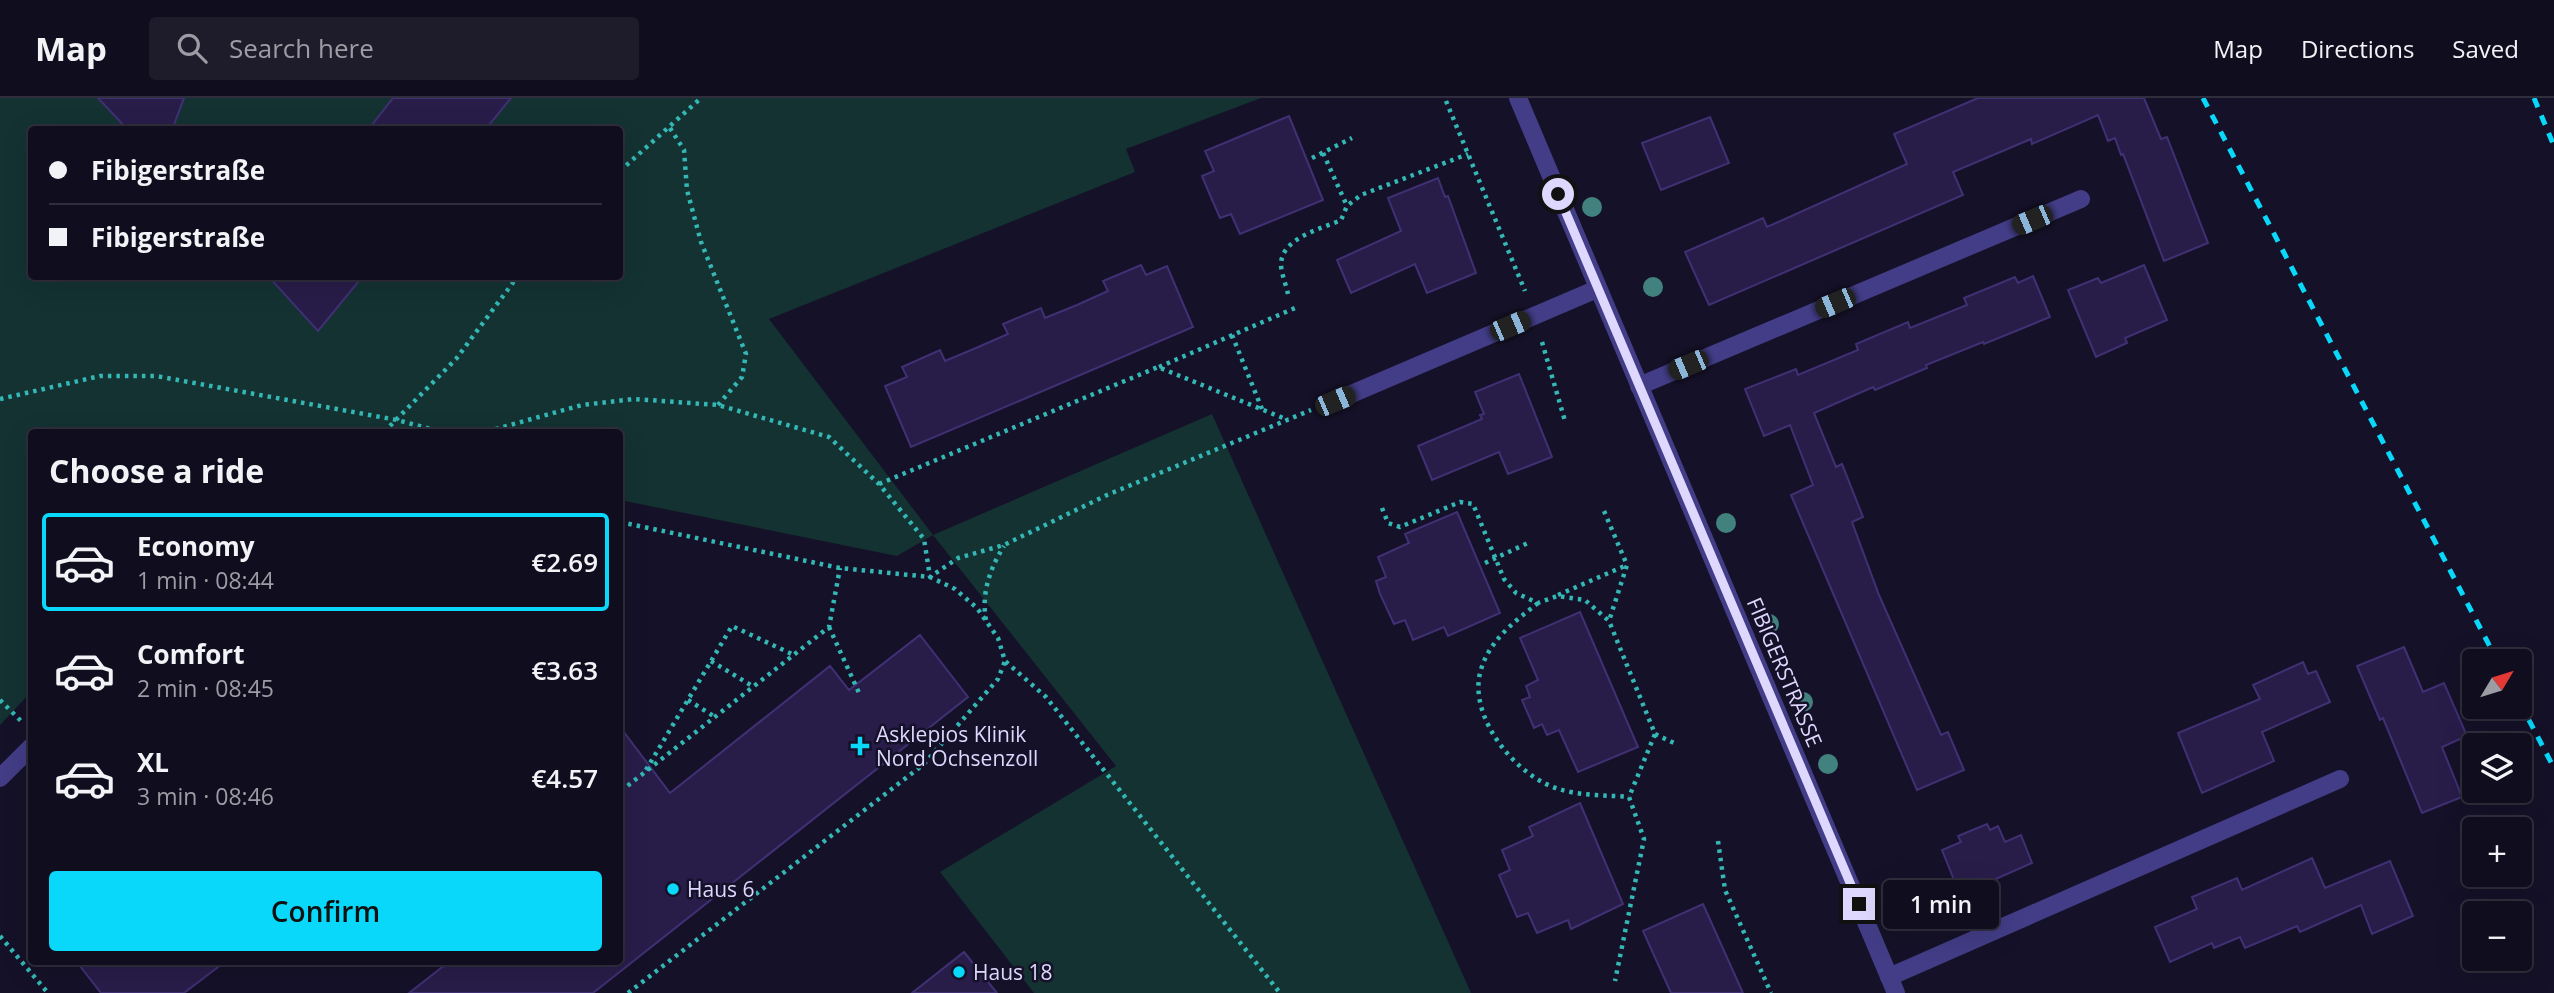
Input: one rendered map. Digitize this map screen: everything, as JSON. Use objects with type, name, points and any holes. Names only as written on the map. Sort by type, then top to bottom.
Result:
[{"type":"street","name":"FIBIGERSTRASSE","points":[[1518,98],[1893,985],[2340,779]]},
{"type":"street","points":[[1639,386],[2081,199]]},
{"type":"street","points":[[1335,401],[1597,289]]},
{"type":"street","points":[[0,778],[28,750]]},
{"type":"path","points":[[623,169],[701,98]]},
{"type":"path","points":[[1446,101],[1535,316],[1565,421]]},
{"type":"path","points":[[670,128],[684,150],[687,190],[701,242],[746,354],[742,377],[718,405]]},
{"type":"path","points":[[1312,159],[1353,138]]},
{"type":"path","points":[[1323,153],[1347,206]]},
{"type":"path","points":[[1288,294],[1281,266],[1285,251],[1294,242],[1341,220],[1347,206],[1362,195],[1468,154]]},
{"type":"path","points":[[387,429],[456,359],[515,280]]},
{"type":"path","points":[[879,484],[1295,308]]},
{"type":"path","points":[[1232,335],[1262,409]]},
{"type":"path","points":[[1158,367],[1288,420]]},
{"type":"path","points":[[0,399],[100,376],[156,376],[397,420],[431,429]]},
{"type":"path","points":[[496,429],[582,405],[634,399],[718,405],[829,437],[879,484],[924,539],[930,577]]},
{"type":"path","points":[[930,577],[958,558],[1004,545],[1107,495],[1335,401]]},
{"type":"path","points":[[1382,508],[1388,523],[1400,527],[1460,502],[1473,504],[1504,579],[1516,593],[1538,603]]},
{"type":"path","points":[[1604,511],[1627,565],[1609,621]]},
{"type":"path","points":[[623,523],[840,568],[930,577],[955,589],[976,608],[998,638],[1005,661],[1046,697],[1279,993]]},
{"type":"path","points":[[1486,563],[1530,542]]},
{"type":"path","points":[[986,622],[984,605],[988,583],[993,562],[1004,545]]},
{"type":"path","points":[[1627,565],[1538,603],[1498,636],[1480,673],[1481,706],[1497,742],[1530,777],[1560,790],[1629,797]]},
{"type":"path","points":[[840,568],[829,628],[860,695]]},
{"type":"path","points":[[1557,596],[1585,600],[1609,621],[1655,734],[1676,744]]},
{"type":"path","points":[[644,774],[732,626],[794,655]]},
{"type":"path","points":[[623,790],[829,628]]},
{"type":"path","points":[[711,661],[754,687]]},
{"type":"path","points":[[628,993],[924,764],[999,679],[1005,661]]},
{"type":"path","points":[[0,700],[24,724]]},
{"type":"path","points":[[688,700],[715,718]]},
{"type":"path","points":[[1615,981],[1644,839],[1629,797],[1655,734]]},
{"type":"path","points":[[1718,841],[1725,890],[1771,993]]},
{"type":"path","points":[[0,936],[48,993]]},
{"type":"green space","points":[[0,98],[1261,98],[1126,149],[1135,172],[769,319],[933,535],[897,556],[623,501],[623,429],[28,429],[28,695],[0,725]]},
{"type":"green space","points":[[1212,414],[1471,993],[1034,993],[940,872],[1116,766],[933,535]]},
{"type":"building","points":[[98,98],[184,98],[174,126],[124,126]]},
{"type":"building","points":[[393,98],[511,98],[488,126],[371,126]]},
{"type":"building","points":[[1978,98],[2144,98],[2161,139],[2167,137],[2208,243],[2164,261],[2123,154],[2121,155],[2115,138],[2108,141],[2098,115],[2032,144],[2031,139],[1953,172],[1963,195],[1709,305],[1685,252],[1763,218],[1767,227],[1907,164],[1894,134]]},
{"type":"building","points":[[1289,116],[1323,200],[1240,234],[1231,214],[1220,218],[1207,188],[1202,176],[1214,171],[1205,151]]},
{"type":"building","points":[[1710,117],[1729,163],[1661,190],[1642,143]]},
{"type":"building","points":[[1438,178],[1445,197],[1448,196],[1476,273],[1427,293],[1415,264],[1351,293],[1337,260],[1401,231],[1388,198]]},
{"type":"building","points":[[1141,265],[1146,275],[1167,266],[1193,327],[911,447],[885,386],[907,377],[902,367],[940,350],[945,361],[976,348],[1008,334],[1003,324],[1041,308],[1045,318],[1077,305],[1108,291],[1103,281]]},
{"type":"building","points":[[2144,265],[2167,320],[2125,338],[2127,343],[2096,357],[2068,290],[2098,278],[2101,283]]},
{"type":"building","points":[[2033,276],[2050,317],[1926,365],[1927,368],[1875,390],[1873,387],[1814,413],[1836,467],[1842,464],[1863,517],[1852,522],[1879,595],[1941,735],[1948,732],[1964,770],[1917,790],[1791,495],[1813,485],[1790,425],[1764,436],[1745,389],[1796,369],[1798,375],[1858,350],[1856,344],[1908,322],[1910,328],[1967,305],[1964,298],[2015,277],[2018,283]]},
{"type":"building","points":[[272,280],[360,280],[318,331]]},
{"type":"building","points":[[1519,374],[1552,457],[1508,474],[1499,452],[1432,480],[1418,446],[1482,419],[1480,415],[1484,414],[1475,392]]},
{"type":"building","points":[[1457,512],[1500,613],[1448,636],[1444,627],[1413,640],[1405,620],[1394,624],[1380,594],[1376,581],[1386,577],[1378,557],[1409,543],[1405,534]]},
{"type":"building","points":[[1580,612],[1638,747],[1578,772],[1559,730],[1547,735],[1542,724],[1534,728],[1522,700],[1530,697],[1526,686],[1538,680],[1520,638]]},
{"type":"building","name":"Haus 6","points":[[920,635],[968,697],[593,993],[409,993],[445,965],[623,965],[623,731],[670,793],[830,666],[849,690]]},
{"type":"building","points":[[2404,647],[2423,692],[2444,683],[2466,733],[2462,733],[2462,738],[2442,747],[2462,797],[2422,813],[2383,718],[2380,720],[2357,666]]},
{"type":"building","points":[[2303,662],[2308,674],[2316,671],[2330,702],[2262,732],[2274,761],[2202,793],[2178,733],[2260,699],[2253,685]]},
{"type":"building","points":[[1580,803],[1623,904],[1571,929],[1568,920],[1537,933],[1528,913],[1517,917],[1499,875],[1510,870],[1502,850],[1533,836],[1529,827]]},
{"type":"building","points":[[1987,824],[1990,830],[1998,826],[2005,842],[2021,835],[2032,863],[1960,895],[1942,850],[1961,842],[1958,836]]},
{"type":"building","points":[[2312,858],[2325,888],[2390,861],[2413,916],[2372,934],[2361,905],[2300,932],[2297,926],[2245,948],[2240,937],[2214,948],[2212,943],[2170,962],[2155,927],[2197,909],[2192,897],[2237,878],[2242,890]]},
{"type":"building","points":[[1703,904],[1743,993],[1671,993],[1643,931]]},
{"type":"building","name":"Haus 18","points":[[964,952],[997,993],[912,993]]},
{"type":"building","points":[[79,965],[221,965],[184,993],[101,993]]},
{"type":"railway","points":[[2203,98],[2491,649]]},
{"type":"railway","points":[[2534,98],[2554,146]]},
{"type":"railway","points":[[2528,719],[2554,768]]},
{"type":"place","name":"Asklepios Klinik Nord Ochsenzoll","points":[[860,746]]},
{"type":"place","name":"Haus 6","points":[[673,889]]},
{"type":"place","name":"Haus 18","points":[[959,972]]},
{"type":"route","points":[[1558,194],[1859,904]]}]
